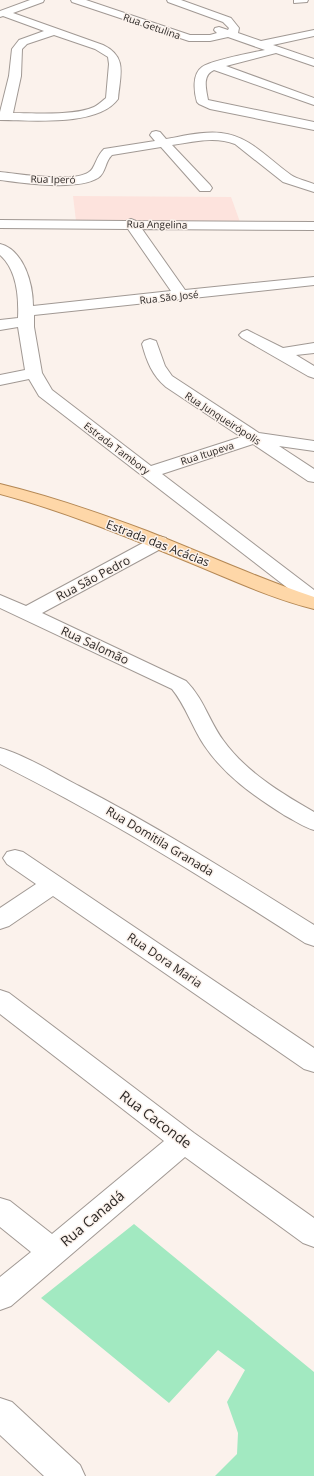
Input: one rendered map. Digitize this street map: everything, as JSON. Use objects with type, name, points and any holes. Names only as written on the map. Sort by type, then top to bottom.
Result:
[{"type":"main road","name":"Estrada das Acácias","points":[[0,489],[35,498],[158,542],[268,588],[314,603]]},
{"type":"main road","points":[[253,582],[269,581],[280,574]]},
{"type":"street","points":[[1,13],[39,0]]},
{"type":"street","name":"Rua Getulina","points":[[76,0],[184,37],[203,39],[230,34]]},
{"type":"street","points":[[172,0],[227,20],[234,28],[233,32],[230,34]]},
{"type":"street","points":[[1,13],[110,52],[115,60],[112,107],[108,114],[72,126]]},
{"type":"street","points":[[212,28],[314,63]]},
{"type":"street","points":[[54,31],[23,42],[17,49],[15,76],[3,116],[84,114],[104,106],[112,99]]},
{"type":"street","points":[[260,44],[314,33]]},
{"type":"street","points":[[276,50],[214,66],[205,70],[200,79],[202,99],[206,104],[314,126]]},
{"type":"street","points":[[214,66],[314,102]]},
{"type":"street","name":"Rua Iperó","points":[[0,176],[24,179],[84,179],[98,172],[102,156],[108,152],[159,139],[208,136],[228,137],[244,144],[288,179],[314,188]]},
{"type":"street","points":[[159,139],[205,188]]},
{"type":"street","points":[[131,223],[181,295]]},
{"type":"street","name":"Rua Angelina","points":[[0,224],[131,223],[314,226]]},
{"type":"street","name":"Estrada Tambory","points":[[0,248],[14,260],[12,270],[26,297],[25,316],[34,373],[45,393],[314,599]]},
{"type":"street","name":"Rua São José","points":[[0,325],[25,316],[181,295],[314,281]]},
{"type":"street","points":[[246,335],[281,353],[314,373]]},
{"type":"street","name":"Rua Junqueirópolis","points":[[150,344],[157,368],[163,376],[188,395],[314,477]]},
{"type":"street","points":[[281,353],[314,348]]},
{"type":"street","points":[[0,380],[34,373]]},
{"type":"street","name":"Rua Itupeva","points":[[149,472],[255,438],[314,446]]},
{"type":"street","name":"Rua São Pedro","points":[[28,613],[158,542]]},
{"type":"street","name":"Rua Salomão","points":[[0,602],[28,613],[174,682],[186,693],[212,739],[227,760],[246,778],[286,806],[314,822]]},
{"type":"street","name":"Rua Domitila Granada","points":[[0,755],[117,815],[314,937]]},
{"type":"street","name":"Rua Dora Maria","points":[[15,858],[314,1062]]},
{"type":"street","points":[[0,920],[53,884]]},
{"type":"street","name":"Rua Caconde","points":[[0,1000],[184,1141],[314,1234]]},
{"type":"street","name":"Rua Canadá","points":[[0,1296],[184,1141]]},
{"type":"street","points":[[0,1210],[52,1251]]},
{"type":"street","points":[[0,1413],[68,1476]]},
{"type":"shaded area","points":[[73,196],[231,197],[240,222],[76,221]]},
{"type":"green space","points":[[134,1224],[314,1372],[314,1476],[215,1476],[237,1454],[238,1433],[227,1402],[245,1370],[218,1350],[169,1403],[41,1298]]}]
